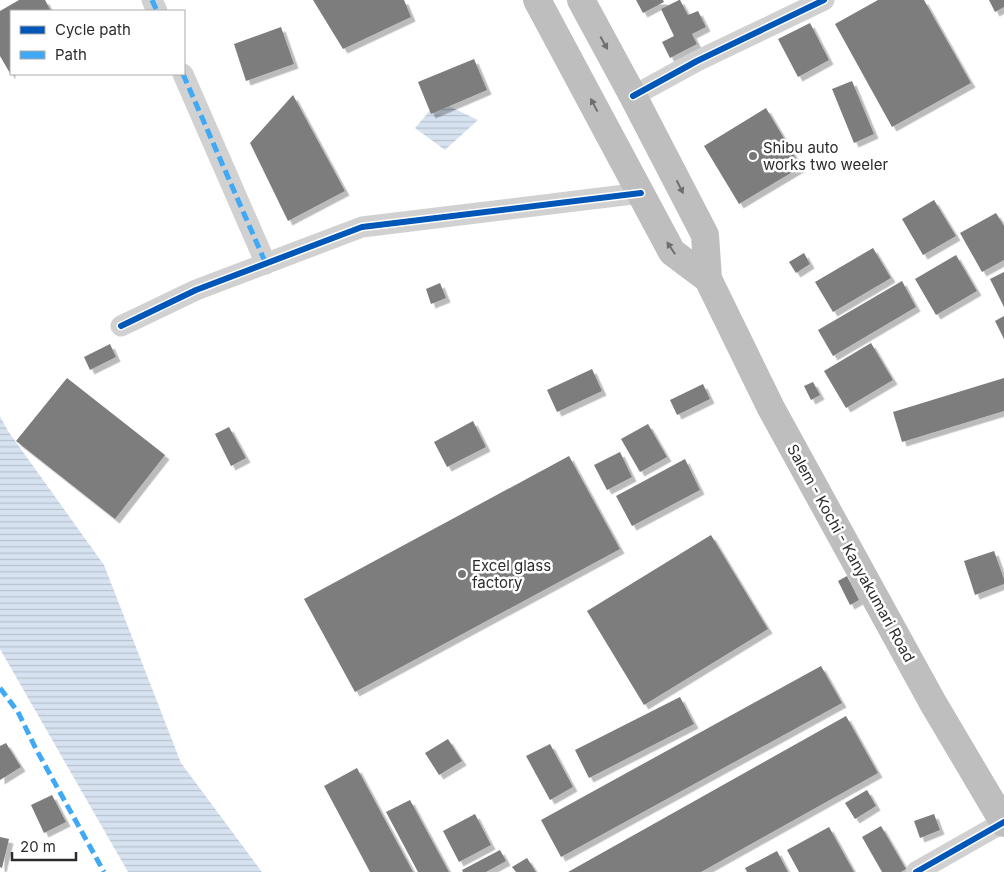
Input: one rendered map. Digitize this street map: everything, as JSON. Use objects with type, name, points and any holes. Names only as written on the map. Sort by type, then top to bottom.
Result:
[{"type":"highway","name":"Salem - Kochi - Kanyakumari Road","points":[[537,0],[672,252],[708,279]]},
{"type":"highway","name":"Salem - Kochi - Kanyakumari Road","points":[[581,0],[634,96],[705,235],[708,279],[776,417],[933,703],[1004,822]]},
{"type":"street","points":[[634,96],[697,61],[824,0]]},
{"type":"street","points":[[183,75],[266,264]]},
{"type":"street","points":[[121,326],[196,290],[362,227],[641,193]]},
{"type":"street","points":[[916,872],[1004,822]]},
{"type":"water","points":[[438,101],[478,120],[445,150],[415,128]]},
{"type":"water","points":[[0,416],[8,431],[104,565],[181,763],[262,872],[128,872],[0,649]]},
{"type":"building","points":[[19,0],[45,0],[50,10],[10,10],[10,73],[0,56],[0,11]]},
{"type":"building","points":[[313,0],[404,0],[411,17],[343,49]]},
{"type":"building","points":[[636,0],[663,0],[664,2],[643,13]]},
{"type":"building","points":[[679,0],[688,15],[698,11],[706,27],[692,34],[697,44],[670,58],[662,42],[674,36],[661,9]]},
{"type":"building","points":[[878,0],[924,0],[971,83],[892,127],[835,24]]},
{"type":"building","points":[[989,0],[1004,0],[1004,7],[995,12]]},
{"type":"building","points":[[810,23],[829,60],[798,77],[778,39]]},
{"type":"building","points":[[281,27],[294,64],[246,81],[234,44]]},
{"type":"building","points":[[474,59],[487,90],[431,114],[418,82]]},
{"type":"building","points":[[852,81],[874,134],[854,143],[832,89]]},
{"type":"building","points":[[293,95],[345,191],[288,221],[250,143]]},
{"type":"building","name":"Shibu auto works two weeler","points":[[766,108],[801,167],[739,204],[704,146]]},
{"type":"building","points":[[934,200],[956,236],[923,255],[902,219]]},
{"type":"building","points":[[996,213],[1004,226],[1004,260],[982,272],[960,233]]},
{"type":"building","points":[[873,248],[891,278],[833,312],[815,282]]},
{"type":"building","points":[[804,253],[810,264],[796,273],[789,262]]},
{"type":"building","points":[[956,255],[977,291],[936,315],[915,279]]},
{"type":"building","points":[[1004,272],[1004,307],[990,279]]},
{"type":"building","points":[[902,281],[916,307],[833,356],[818,330]]},
{"type":"building","points":[[440,283],[446,298],[431,304],[426,289]]},
{"type":"building","points":[[1004,316],[1004,339],[995,321]]},
{"type":"building","points":[[871,343],[893,380],[846,408],[824,371]]},
{"type":"building","points":[[110,344],[116,357],[90,370],[84,357]]},
{"type":"building","points":[[592,369],[602,391],[557,412],[547,390]]},
{"type":"building","points":[[67,378],[165,455],[115,519],[16,441]]},
{"type":"building","points":[[1004,378],[1004,411],[902,442],[893,412]]},
{"type":"building","points":[[813,382],[820,395],[811,400],[804,386]]},
{"type":"building","points":[[703,384],[710,399],[677,415],[670,400]]},
{"type":"building","points":[[473,421],[486,447],[447,467],[434,442]]},
{"type":"building","points":[[648,424],[667,457],[640,472],[621,439]]},
{"type":"building","points":[[229,427],[246,458],[231,466],[215,434]]},
{"type":"building","points":[[620,452],[632,477],[607,490],[594,465]]},
{"type":"building","name":"Excel glass factory","points":[[569,456],[620,549],[355,692],[304,599]]},
{"type":"building","points":[[685,459],[700,490],[632,526],[616,496]]},
{"type":"building","points":[[711,535],[768,629],[644,705],[587,611]]},
{"type":"building","points":[[994,551],[1004,584],[975,595],[964,561]]},
{"type":"building","points":[[847,576],[859,600],[850,605],[838,581]]},
{"type":"building","points":[[821,666],[842,703],[561,857],[541,820]]},
{"type":"building","points":[[680,697],[694,724],[589,778],[575,750]]},
{"type":"building","points":[[846,716],[878,773],[701,872],[568,872]]},
{"type":"building","points":[[448,739],[462,761],[439,775],[425,753]]},
{"type":"building","points":[[6,743],[21,767],[0,780],[0,746]]},
{"type":"building","points":[[550,744],[573,787],[550,800],[526,756]]},
{"type":"building","points":[[357,768],[413,872],[370,872],[324,786]]},
{"type":"building","points":[[867,790],[876,806],[855,819],[845,803]]},
{"type":"building","points":[[52,795],[66,822],[44,833],[31,805]]},
{"type":"building","points":[[410,800],[449,872],[418,872],[386,812]]},
{"type":"building","points":[[475,814],[491,845],[459,862],[443,831]]},
{"type":"building","points":[[934,814],[940,830],[920,838],[914,821]]},
{"type":"building","points":[[881,826],[906,869],[901,872],[882,872],[862,837]]},
{"type":"building","points":[[829,827],[854,872],[799,872],[787,850]]},
{"type":"building","points":[[0,837],[9,839],[2,868],[0,867]]},
{"type":"building","points":[[500,850],[506,861],[486,872],[463,872],[462,870]]},
{"type":"building","points":[[777,851],[788,872],[747,872],[745,868]]},
{"type":"building","points":[[527,858],[536,872],[516,872],[512,867]]},
{"type":"marked path","points":[[152,0],[157,10]]},
{"type":"marked path","points":[[183,75],[266,264]]},
{"type":"marked path","points":[[0,688],[18,712],[36,749],[104,872]]},
{"type":"cycle path","points":[[633,96],[697,61],[824,0]]},
{"type":"cycle path","points":[[121,326],[196,290],[362,227],[641,193]]},
{"type":"cycle path","points":[[916,872],[1004,822]]},
{"type":"place","name":"Shibu auto works two weeler","points":[[753,156]]},
{"type":"place","name":"Excel glass factory","points":[[462,574]]}]
